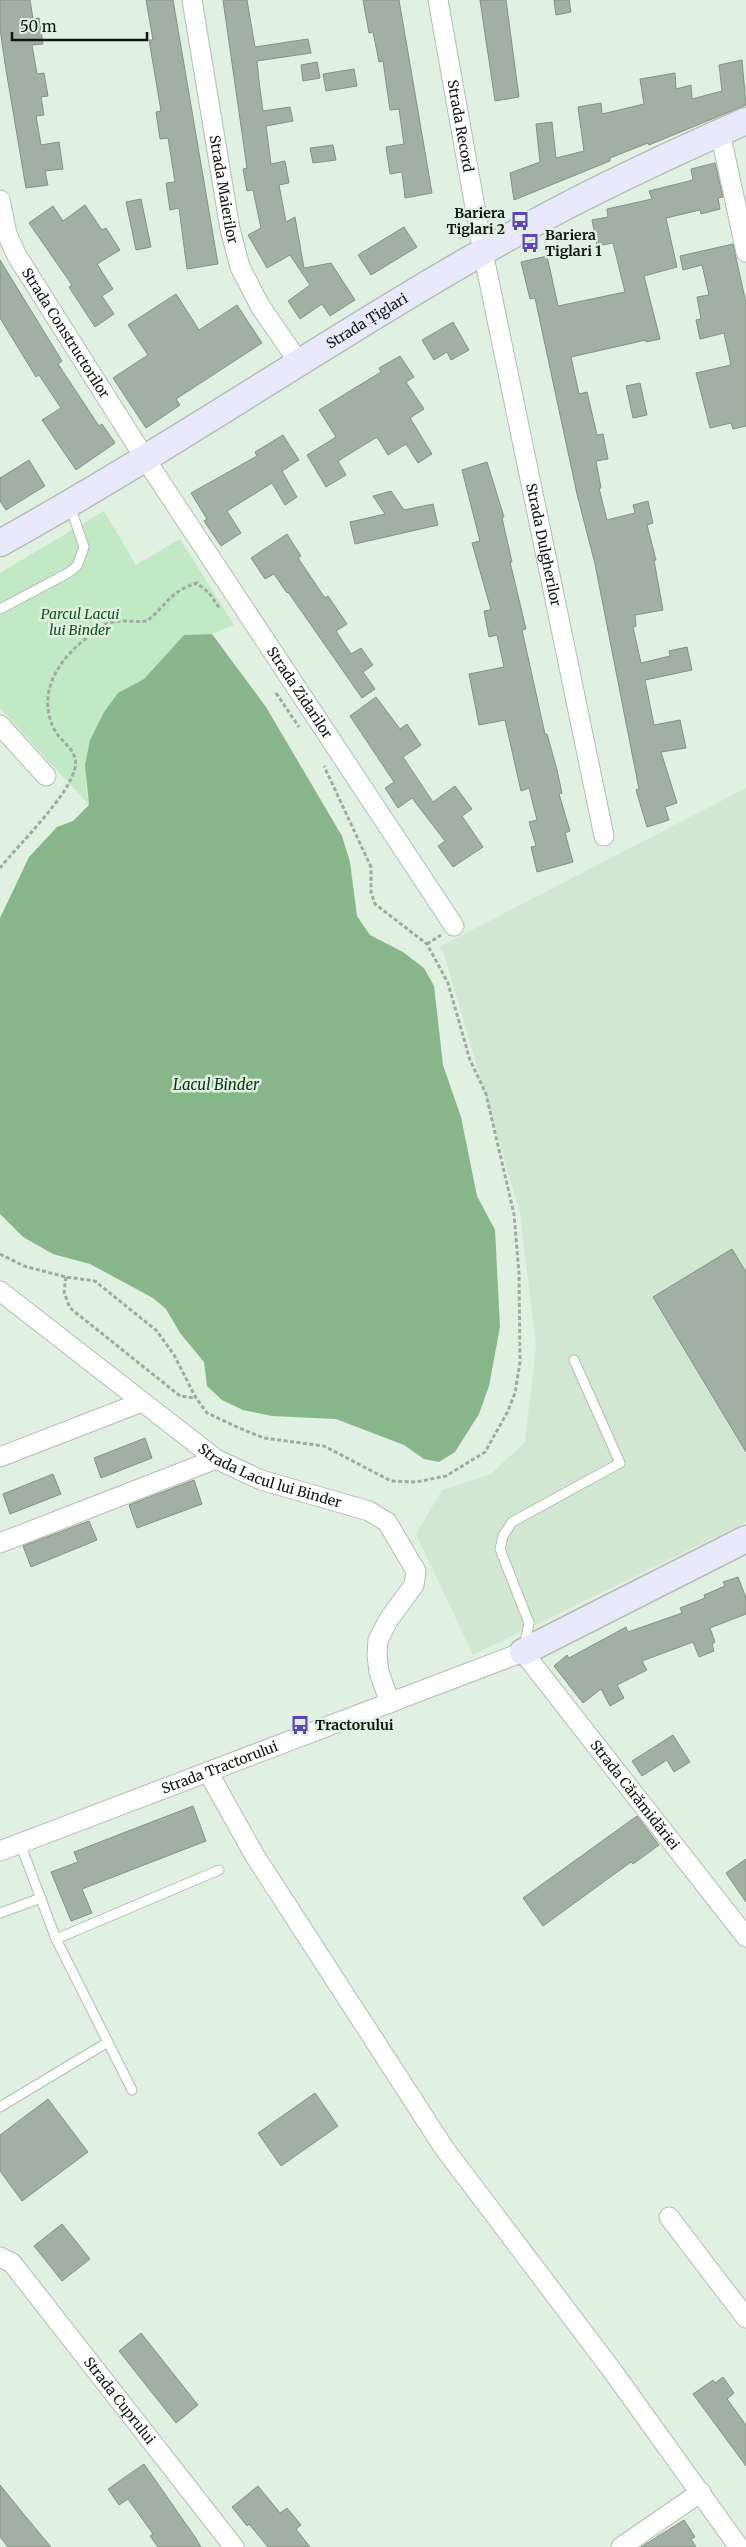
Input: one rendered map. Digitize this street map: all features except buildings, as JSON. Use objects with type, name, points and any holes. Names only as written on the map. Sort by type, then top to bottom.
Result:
[{"type":"street","name":"Strada Maierilor","points":[[192,0],[230,229],[240,267],[260,306],[300,364]]},
{"type":"street","name":"Strada Record","points":[[438,0],[483,252]]},
{"type":"street","name":"Strada Țiglari","points":[[0,543],[146,460],[483,252],[562,208],[746,121]]},
{"type":"street","points":[[720,132],[746,252]]},
{"type":"street","name":"Strada Constructorilor","points":[[0,200],[7,234],[17,256],[146,460]]},
{"type":"street","name":"Strada Dulgherilor","points":[[483,252],[604,836]]},
{"type":"street","name":"Strada Zidarilor","points":[[146,460],[454,926]]},
{"type":"street","points":[[0,725],[46,776]]},
{"type":"street","name":"Strada Lacul lui Binder","points":[[0,1292],[216,1460],[261,1480],[369,1511],[387,1522],[416,1571],[414,1585],[389,1619],[378,1640],[379,1672],[390,1703]]},
{"type":"street","points":[[0,1456],[142,1402]]},
{"type":"street","points":[[0,1543],[216,1460]]},
{"type":"street","points":[[523,1652],[746,1539]]},
{"type":"street","name":"Strada Tractorului","points":[[0,1851],[523,1652]]},
{"type":"street","name":"Strada Cărămidăriei","points":[[523,1652],[746,1938]]},
{"type":"street","points":[[208,1772],[255,1856],[444,2148],[740,2547]]},
{"type":"street","points":[[670,2217],[746,2318]]},
{"type":"street","name":"Strada Cuprului","points":[[0,2257],[12,2263],[234,2547]]},
{"type":"street","points":[[621,2547],[701,2492]]},
{"type":"lane","points":[[0,609],[77,566],[84,548],[69,505]]},
{"type":"lane","points":[[523,1652],[529,1623],[500,1549],[503,1536],[512,1522],[620,1464],[574,1360]]},
{"type":"lane","points":[[20,1843],[56,1939],[132,2090]]},
{"type":"lane","points":[[56,1939],[219,1870]]},
{"type":"lane","points":[[0,1913],[41,1898]]},
{"type":"lane","points":[[0,2106],[108,2042]]},
{"type":"path","points":[[0,868],[49,810],[69,781],[75,768],[72,753],[54,729],[47,696],[58,666],[70,651],[96,630],[113,622],[147,621],[172,594],[185,586],[196,583],[209,593],[225,616]]},
{"type":"path","points":[[274,689],[281,703],[304,736]]},
{"type":"path","points":[[0,1254],[24,1266],[66,1277],[96,1281],[157,1331],[174,1355],[196,1398],[208,1413],[264,1438],[324,1446],[391,1481],[416,1482],[446,1476],[485,1452],[508,1411],[515,1393],[520,1362],[519,1273],[514,1214],[486,1094],[470,1060],[448,982],[427,944],[385,914],[375,904],[371,892],[371,867],[320,760]]},
{"type":"path","points":[[66,1277],[64,1292],[70,1308],[180,1396],[196,1398]]},
{"type":"shaded area","points":[[746,788],[746,1522],[473,1655],[416,1534],[442,1490],[491,1474],[525,1442],[536,1346],[520,1213],[443,951],[439,947]]},
{"type":"green space","name":"Parcul Lacui lui Binder","points":[[104,511],[136,565],[180,539],[234,625],[212,634],[184,635],[144,679],[118,693],[104,712],[90,740],[86,788],[89,805],[0,708],[0,573]]},
{"type":"water","name":"Lacul Binder","points":[[212,634],[266,707],[342,836],[350,862],[357,916],[370,935],[403,952],[424,968],[434,986],[443,1065],[461,1117],[477,1196],[495,1230],[500,1327],[489,1386],[479,1414],[455,1452],[439,1462],[424,1459],[404,1445],[336,1419],[272,1416],[243,1410],[222,1400],[207,1386],[204,1362],[180,1333],[166,1309],[153,1298],[90,1264],[53,1254],[23,1237],[0,1214],[0,918],[29,857],[57,827],[73,821],[89,805],[85,765],[90,740],[104,712],[118,693],[144,679],[184,635]]},
{"type":"place","name":"Bariera Tiglari 2","points":[[520,221]]},
{"type":"place","name":"Bariera Tiglari 1","points":[[530,243]]},
{"type":"place","name":"Tractorului","points":[[300,1725]]}]
